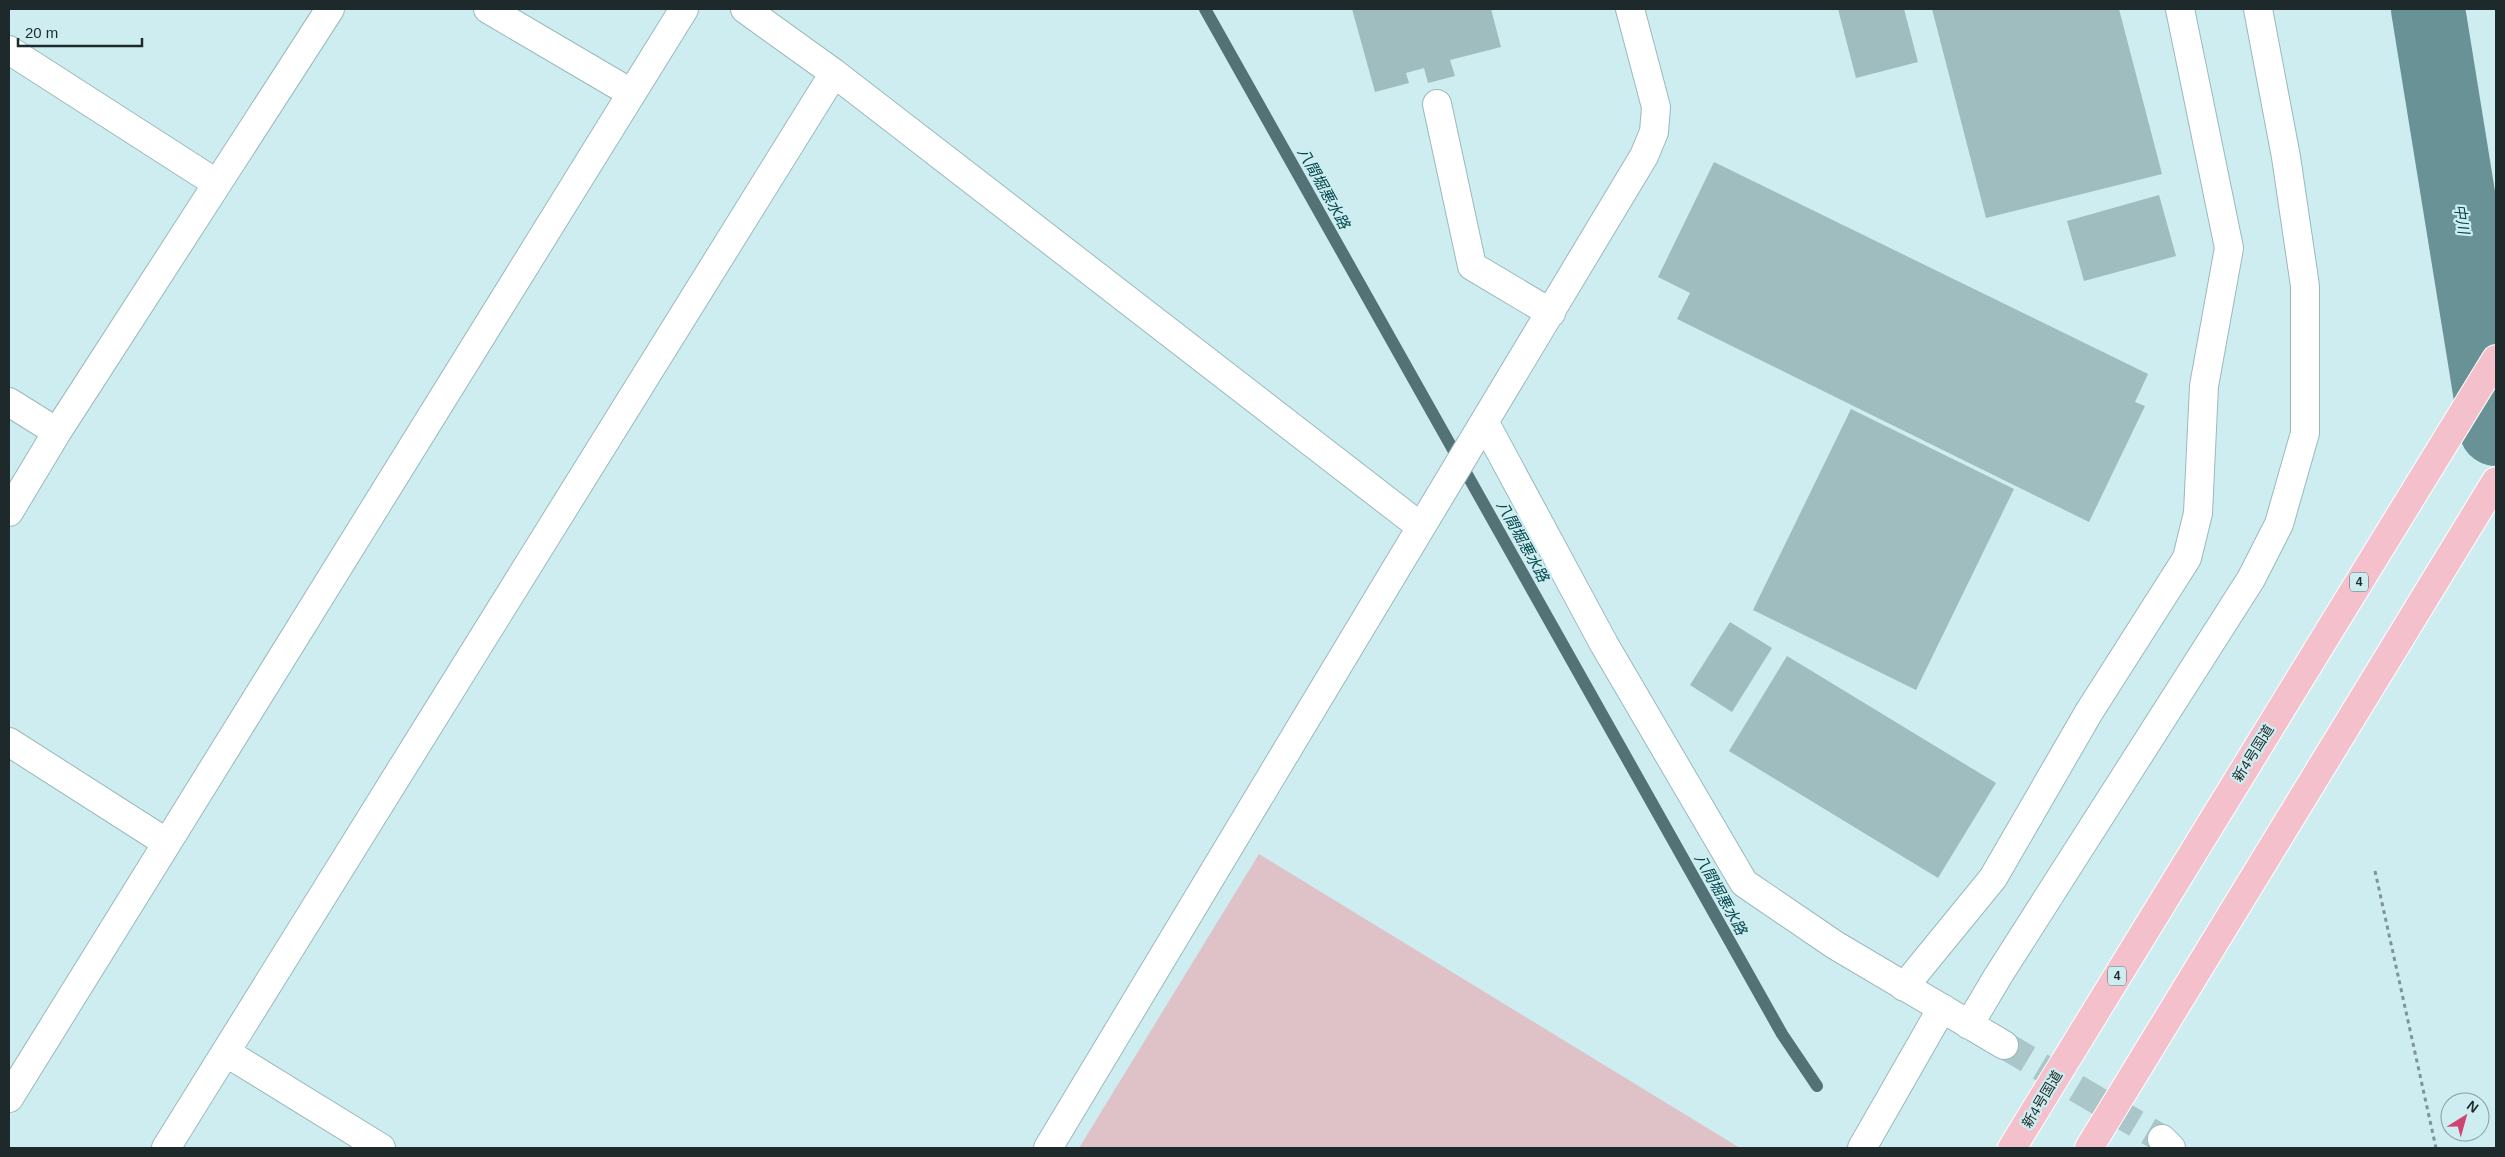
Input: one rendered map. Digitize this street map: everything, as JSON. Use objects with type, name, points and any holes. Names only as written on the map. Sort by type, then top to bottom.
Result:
[{"type":"highway","name":"新4号国道","points":[[2012,1148],[2496,359]]},
{"type":"highway","points":[[2089,1148],[2496,481]]},
{"type":"street","points":[[9,512],[57,432],[330,9]]},
{"type":"street","points":[[488,9],[631,93]]},
{"type":"street","points":[[9,1098],[684,9]]},
{"type":"street","points":[[745,9],[834,73],[1421,527]]},
{"type":"street","points":[[1048,1148],[1644,156],[1654,132],[1656,106],[1630,9]]},
{"type":"street","points":[[1904,987],[1993,878],[2089,712],[2187,558],[2198,513],[2204,386],[2229,248],[2180,9]]},
{"type":"street","points":[[1969,1025],[1998,976],[2252,579],[2279,524],[2305,433],[2305,286],[2286,157],[2258,9]]},
{"type":"street","points":[[9,50],[216,183]]},
{"type":"street","points":[[166,1148],[834,73]]},
{"type":"street","points":[[1436,104],[1472,266],[1551,313]]},
{"type":"street","points":[[9,402],[57,432]]},
{"type":"street","points":[[1480,430],[1744,883],[1835,945],[2004,1045]]},
{"type":"street","points":[[9,742],[167,843]]},
{"type":"street","points":[[1862,1148],[1942,1008]]},
{"type":"street","points":[[226,1053],[381,1148]]},
{"type":"path","points":[[2375,870],[2436,1148]]},
{"type":"shaded area","points":[[1259,854],[1740,1148],[1079,1148]]},
{"type":"building","points":[[1352,9],[1491,9],[1501,47],[1450,60],[1455,76],[1428,83],[1424,68],[1406,73],[1409,83],[1375,92]]},
{"type":"building","points":[[1838,9],[1904,9],[1918,62],[1856,78]]},
{"type":"building","points":[[1932,9],[2119,9],[2162,174],[1986,218]]},
{"type":"building","points":[[1714,162],[2148,374],[2135,402],[2145,406],[2089,522],[1677,319],[1690,293],[1658,277]]},
{"type":"building","points":[[2159,195],[2176,256],[2084,281],[2067,221]]},
{"type":"building","points":[[1851,409],[2014,489],[1916,690],[1753,610]]},
{"type":"building","points":[[1730,622],[1772,648],[1732,712],[1690,685]]},
{"type":"building","points":[[1787,656],[1996,783],[1938,878],[1729,751]]},
{"type":"waterway","name":"八間堀悪水路","points":[[1205,9],[1782,1034],[1817,1086]]},
{"type":"waterway","name":"中川","points":[[2428,9],[2496,429]]},
{"type":"tunnel","points":[[2004,1045],[2162,1139]]}]
